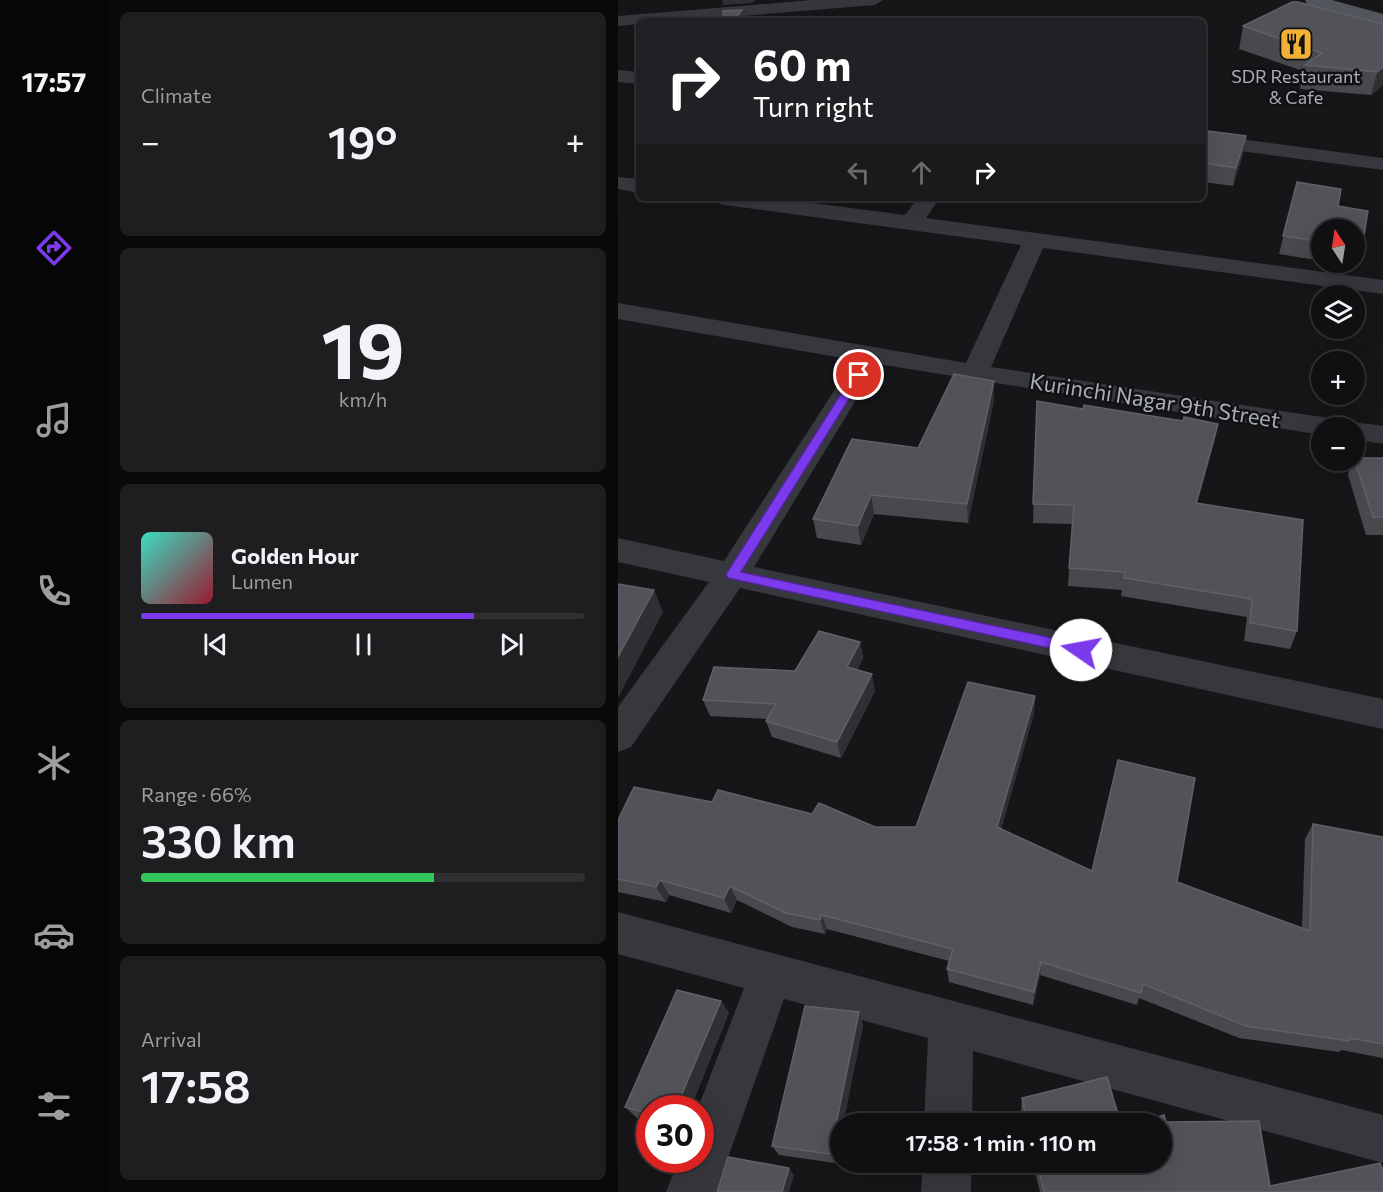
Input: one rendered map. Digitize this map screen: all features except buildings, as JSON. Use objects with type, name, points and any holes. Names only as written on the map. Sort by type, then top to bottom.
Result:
[{"type":"main road","points":[[1313,0],[1383,19]]},
{"type":"main road","points":[[1357,0],[1383,6]]},
{"type":"street","points":[[655,18],[875,0]]},
{"type":"street","points":[[618,21],[636,20]]},
{"type":"street","points":[[618,76],[636,78]]},
{"type":"street","points":[[1206,140],[1383,164]]},
{"type":"street","points":[[618,183],[636,186]]},
{"type":"street","points":[[746,201],[1383,287]]},
{"type":"street","points":[[910,224],[926,201]]},
{"type":"street","points":[[975,373],[1034,241]]},
{"type":"street","name":"Kurinchi Nagar 9th Street","points":[[618,310],[975,373],[1311,424]]},
{"type":"street","points":[[618,736],[732,575],[872,355]]},
{"type":"street","points":[[1365,432],[1383,435]]},
{"type":"street","points":[[618,550],[1383,714]]},
{"type":"street","points":[[618,933],[770,976],[951,1022],[1383,1139]]},
{"type":"street","points":[[692,1192],[770,976]]},
{"type":"street","points":[[948,1113],[951,1022]]},
{"type":"street","points":[[946,1192],[947,1173]]},
{"type":"place","name":"SDR Restaurant & Cafe","points":[[1296,44]]},
{"type":"route","points":[[859,375],[732,575],[1081,650]]}]
